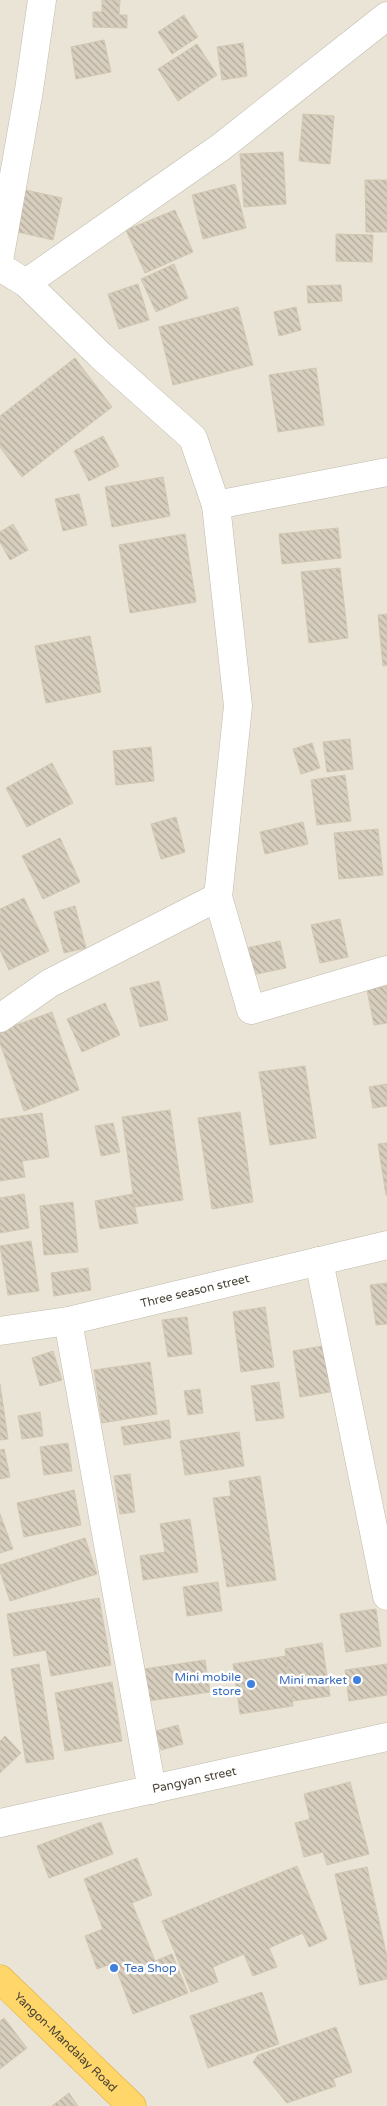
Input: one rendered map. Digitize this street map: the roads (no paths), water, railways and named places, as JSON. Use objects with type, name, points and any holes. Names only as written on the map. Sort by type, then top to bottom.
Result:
[{"type":"highway","name":"Yangon-Mandalay Road","points":[[0,1979],[132,2106]]},
{"type":"street","points":[[0,255],[29,90],[42,0]]},
{"type":"street","points":[[26,283],[221,147],[387,16]]},
{"type":"street","points":[[0,267],[26,283],[101,356],[193,438],[216,505],[238,706],[218,898],[251,1010],[387,970]]},
{"type":"street","points":[[216,505],[387,472]]},
{"type":"street","points":[[0,1018],[50,983],[218,898]]},
{"type":"street","name":"Three season street","points":[[0,1331],[68,1321],[387,1245]]},
{"type":"street","points":[[319,1261],[387,1596]]},
{"type":"street","points":[[68,1321],[152,1790]]},
{"type":"street","name":"Pangyan street","points":[[0,1823],[387,1737]]},
{"type":"place","name":"Mini market","points":[[357,1680]]},
{"type":"place","name":"Mini mobile store","points":[[251,1684]]},
{"type":"place","name":"Tea Shop","points":[[114,1968]]}]
